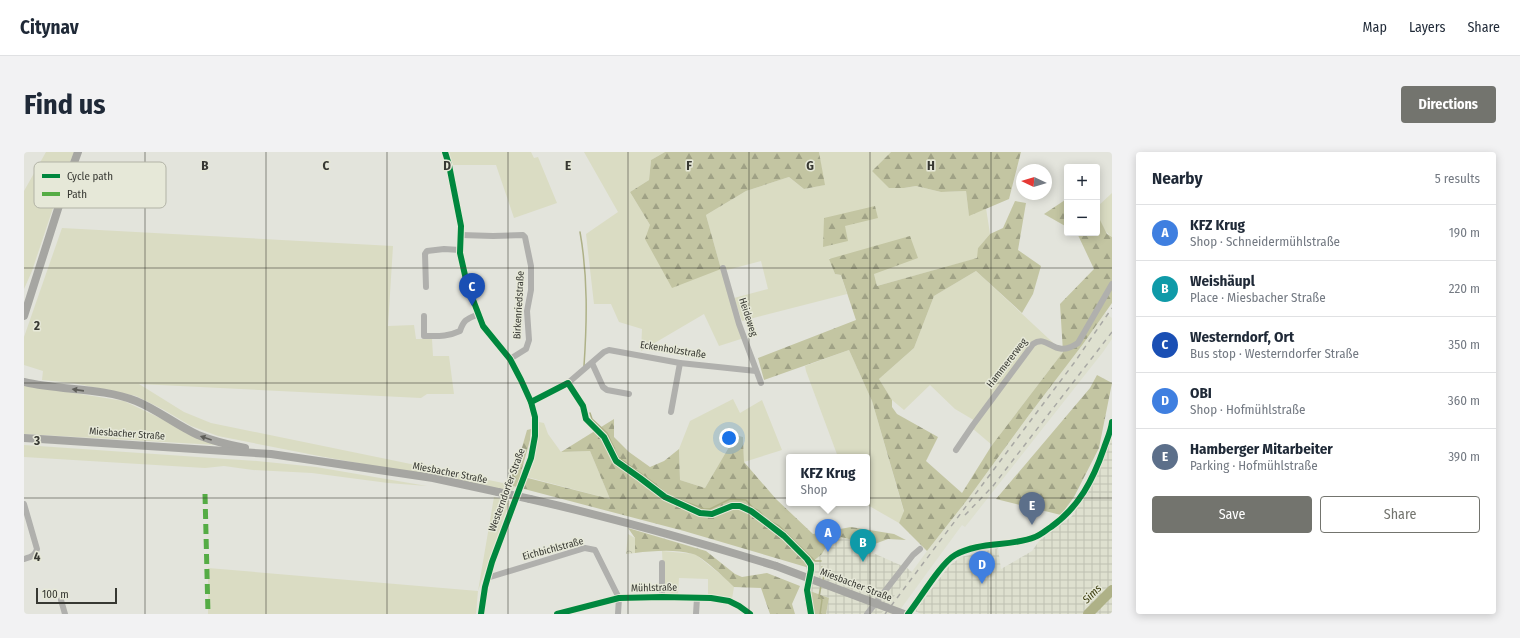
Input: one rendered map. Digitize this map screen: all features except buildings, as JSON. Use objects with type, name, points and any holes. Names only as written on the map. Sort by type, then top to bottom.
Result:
[{"type":"main road","points":[[74,162],[78,152]]},
{"type":"main road","points":[[24,314],[58,208]]},
{"type":"main road","points":[[24,378],[42,385]]},
{"type":"main road","points":[[24,382],[107,394],[135,401],[197,435],[222,443],[271,454]]},
{"type":"main road","name":"Miesbacher Straße","points":[[24,438],[271,454],[432,478],[612,518],[659,531],[776,566],[904,614]]},
{"type":"street","name":"Westerndorfer Straße","points":[[445,152],[449,165],[461,235],[460,250],[468,284],[478,314],[487,332],[510,359],[531,402],[535,423],[535,436],[530,458],[500,537],[487,578],[481,614]]},
{"type":"street","name":"Birkenriedstraße","points":[[461,235],[523,235],[525,237],[531,266],[531,290],[527,311],[529,340],[526,349],[510,359]]},
{"type":"street","points":[[426,287],[425,254],[428,251],[444,249],[460,250]]},
{"type":"street","name":"Heideweg","points":[[722,268],[761,383]]},
{"type":"street","name":"Hammererweg","points":[[956,450],[1033,344],[1042,340],[1055,348],[1062,350],[1070,348],[1078,343],[1112,284]]},
{"type":"street","points":[[424,316],[424,336],[439,336],[451,335],[460,330],[465,320],[478,314]]},
{"type":"street","name":"Eckenholzstraße","points":[[531,402],[568,383],[604,352],[609,350],[680,363],[756,371]]},
{"type":"street","points":[[592,363],[603,387],[607,390],[629,394]]},
{"type":"street","points":[[671,412],[680,363]]},
{"type":"street","points":[[568,383],[584,406],[583,410]]},
{"type":"street","points":[[908,614],[946,563],[954,556],[961,552],[983,546],[1035,537],[1066,515],[1081,498],[1091,481],[1112,422]]},
{"type":"street","points":[[24,504],[37,549],[35,554],[24,559]]},
{"type":"street","name":"Eichbichlstraße","points":[[487,578],[586,548],[595,550],[619,598]]},
{"type":"street","points":[[868,614],[913,555],[920,549]]},
{"type":"street","points":[[807,559],[811,565],[807,590],[811,614]]},
{"type":"street","points":[[662,563],[662,597]]},
{"type":"street","name":"Mühlstraße","points":[[557,614],[619,598],[662,597],[711,598],[729,601],[750,614]]},
{"type":"street","points":[[618,614],[619,598]]},
{"type":"street","points":[[696,614],[697,598]]},
{"type":"street","points":[[61,600],[65,614]]},
{"type":"shaded area","points":[[1105,313],[1112,318],[1112,339],[1103,352],[965,527],[962,525],[897,614],[881,614],[927,551],[967,500]]},
{"type":"shaded area","points":[[1112,433],[1112,614],[921,614],[915,611],[949,566],[961,557],[998,548],[1001,569],[1032,551],[1039,541],[1072,516],[1095,479]]},
{"type":"shaded area","points":[[841,537],[872,545],[873,553],[907,568],[912,572],[881,614],[826,614],[829,598],[810,591],[806,567],[822,554],[827,545]]},
{"type":"green space","points":[[46,152],[74,152],[70,162],[40,162]]},
{"type":"green space","points":[[448,152],[531,152],[534,158],[538,157],[557,203],[514,218],[496,165],[451,165]]},
{"type":"green space","points":[[584,152],[665,152],[651,160],[649,180],[630,192],[650,225],[721,269],[706,215],[746,191],[789,177],[804,189],[824,185],[819,152],[891,152],[872,171],[904,188],[916,186],[941,192],[966,191],[969,215],[986,208],[990,234],[978,248],[978,258],[877,286],[874,274],[829,258],[835,274],[841,275],[847,294],[742,321],[734,298],[768,289],[761,261],[727,270],[722,269],[744,338],[719,346],[704,314],[641,351],[642,329],[619,322],[611,304],[594,304],[586,234],[618,212]]},
{"type":"green space","points":[[665,152],[819,152],[825,185],[804,189],[789,177],[746,191],[706,215],[721,269],[672,288],[645,239],[650,225],[630,192],[649,180],[651,160]]},
{"type":"green space","points":[[891,152],[1021,152],[1018,164],[1016,164],[1016,172],[1009,199],[969,216],[966,191],[941,192],[916,186],[889,188],[872,171]]},
{"type":"green space","points":[[34,173],[34,208],[53,208],[32,271],[24,289],[24,191]]},
{"type":"green space","points":[[1112,193],[1112,237],[1101,224],[1100,204]]},
{"type":"green space","points":[[1015,201],[1026,203],[1018,250],[1041,266],[1033,294],[1022,313],[976,271],[934,296],[914,348],[879,379],[892,400],[892,407],[897,414],[938,437],[926,461],[962,493],[992,445],[1063,352],[1060,304],[1094,269],[1078,236],[1100,236],[1100,220],[1107,234],[1112,237],[1112,303],[967,500],[927,551],[899,523],[904,511],[872,401],[849,350],[764,380],[758,358],[856,320],[841,275],[835,274],[829,259],[910,236],[918,258],[874,274],[877,286],[977,258],[978,248],[990,234],[1003,228]]},
{"type":"green space","points":[[1064,201],[1064,225],[1044,214]]},
{"type":"green space","points":[[875,206],[878,218],[845,226],[848,241],[823,247],[824,218]]},
{"type":"green space","points":[[62,228],[393,246],[388,326],[414,325],[416,339],[432,339],[433,356],[449,356],[454,394],[427,394],[421,398],[139,384],[184,412],[211,423],[508,484],[515,487],[512,491],[218,436],[191,426],[136,396],[73,383],[42,380],[43,371],[24,365],[24,337]]},
{"type":"green space","points":[[976,271],[1063,352],[992,445],[972,428],[977,422],[955,409],[930,385],[904,410],[892,400],[879,379],[914,348],[934,296]]},
{"type":"green space","points":[[849,350],[872,401],[904,512],[899,523],[869,506],[870,454],[837,454],[805,366]]},
{"type":"green space","points":[[1097,375],[1112,383],[1099,448],[1074,497],[1061,515],[996,499],[1090,388]]},
{"type":"green space","points":[[24,385],[124,401],[217,445],[24,434]]},
{"type":"green space","points":[[733,399],[740,413],[762,400],[782,450],[744,462],[743,437],[736,435],[705,488],[680,480],[679,449],[690,421]]},
{"type":"green space","points":[[614,419],[614,437],[629,452],[650,467],[664,461],[679,449],[680,480],[705,488],[736,435],[743,437],[744,462],[776,499],[813,534],[851,527],[894,534],[906,540],[888,539],[872,545],[841,537],[827,545],[822,554],[806,567],[684,531],[509,485],[516,459],[521,451],[527,430],[531,429],[530,440],[520,476],[610,499],[590,451],[561,452]]},
{"type":"green space","points":[[539,422],[544,423],[548,434],[561,452],[590,451],[610,499],[527,477],[533,464]]},
{"type":"green space","points":[[24,445],[257,461],[316,467],[427,486],[388,483],[312,473],[253,470],[224,466],[205,468],[24,457]]},
{"type":"green space","points":[[494,497],[510,501],[478,591]]},
{"type":"green space","points":[[628,528],[706,551],[735,574],[742,577],[767,573],[800,586],[792,604],[795,614],[770,614],[761,588],[734,587],[708,563],[693,554],[671,551],[635,553],[635,538]]},
{"type":"green space","points":[[628,534],[635,538],[635,553],[626,554]]},
{"type":"green space","points":[[662,551],[695,554],[734,587],[732,599],[708,595],[708,579],[679,578],[678,594],[664,594]]},
{"type":"green space","points":[[208,568],[478,591],[476,614],[208,614]]},
{"type":"green space","points":[[810,591],[829,598],[826,614],[815,614],[811,608]]},
{"type":"waterway","points":[[580,232],[583,249],[586,299],[584,366]]},
{"type":"waterway","points":[[590,413],[592,419],[607,433],[618,457],[654,483],[667,495],[704,509],[710,509],[730,499],[746,500],[766,519],[779,526],[815,561],[821,561]]},
{"type":"waterway","points":[[822,567],[824,576],[823,580]]},
{"type":"waterway","points":[[820,614],[822,600],[819,596],[821,586]]},
{"type":"waterway","name":"Sims","points":[[1088,614],[1112,590]]},
{"type":"railway","points":[[885,614],[1074,363],[1112,308]]},
{"type":"railway","points":[[965,515],[993,486],[1112,332]]},
{"type":"marked path","points":[[205,494],[208,614]]},
{"type":"cycle path","points":[[445,152],[461,226],[460,253],[467,284],[483,326],[510,359],[531,402],[535,417],[535,436],[531,458],[492,562],[485,587],[481,614]]},
{"type":"cycle path","points":[[531,402],[568,383],[583,406],[586,419],[604,437],[616,461],[665,497],[700,513],[712,514],[732,506],[740,506],[751,511],[784,536],[811,565],[807,590],[811,614]]},
{"type":"cycle path","points":[[908,614],[943,565],[955,555],[974,548],[1016,542],[1035,537],[1051,527],[1070,511],[1090,482],[1100,460],[1112,422]]},
{"type":"cycle path","points":[[557,614],[619,598],[662,597],[711,598],[729,601],[750,614]]},
{"type":"place","name":"Westerndorf, Ort","points":[[472,306]]},
{"type":"place","name":"Hamberger Mitarbeiter","points":[[1032,525]]},
{"type":"place","name":"KFZ Krug","points":[[828,552]]},
{"type":"place","name":"Weishäupl","points":[[863,562]]},
{"type":"place","name":"OBI","points":[[982,584]]}]
